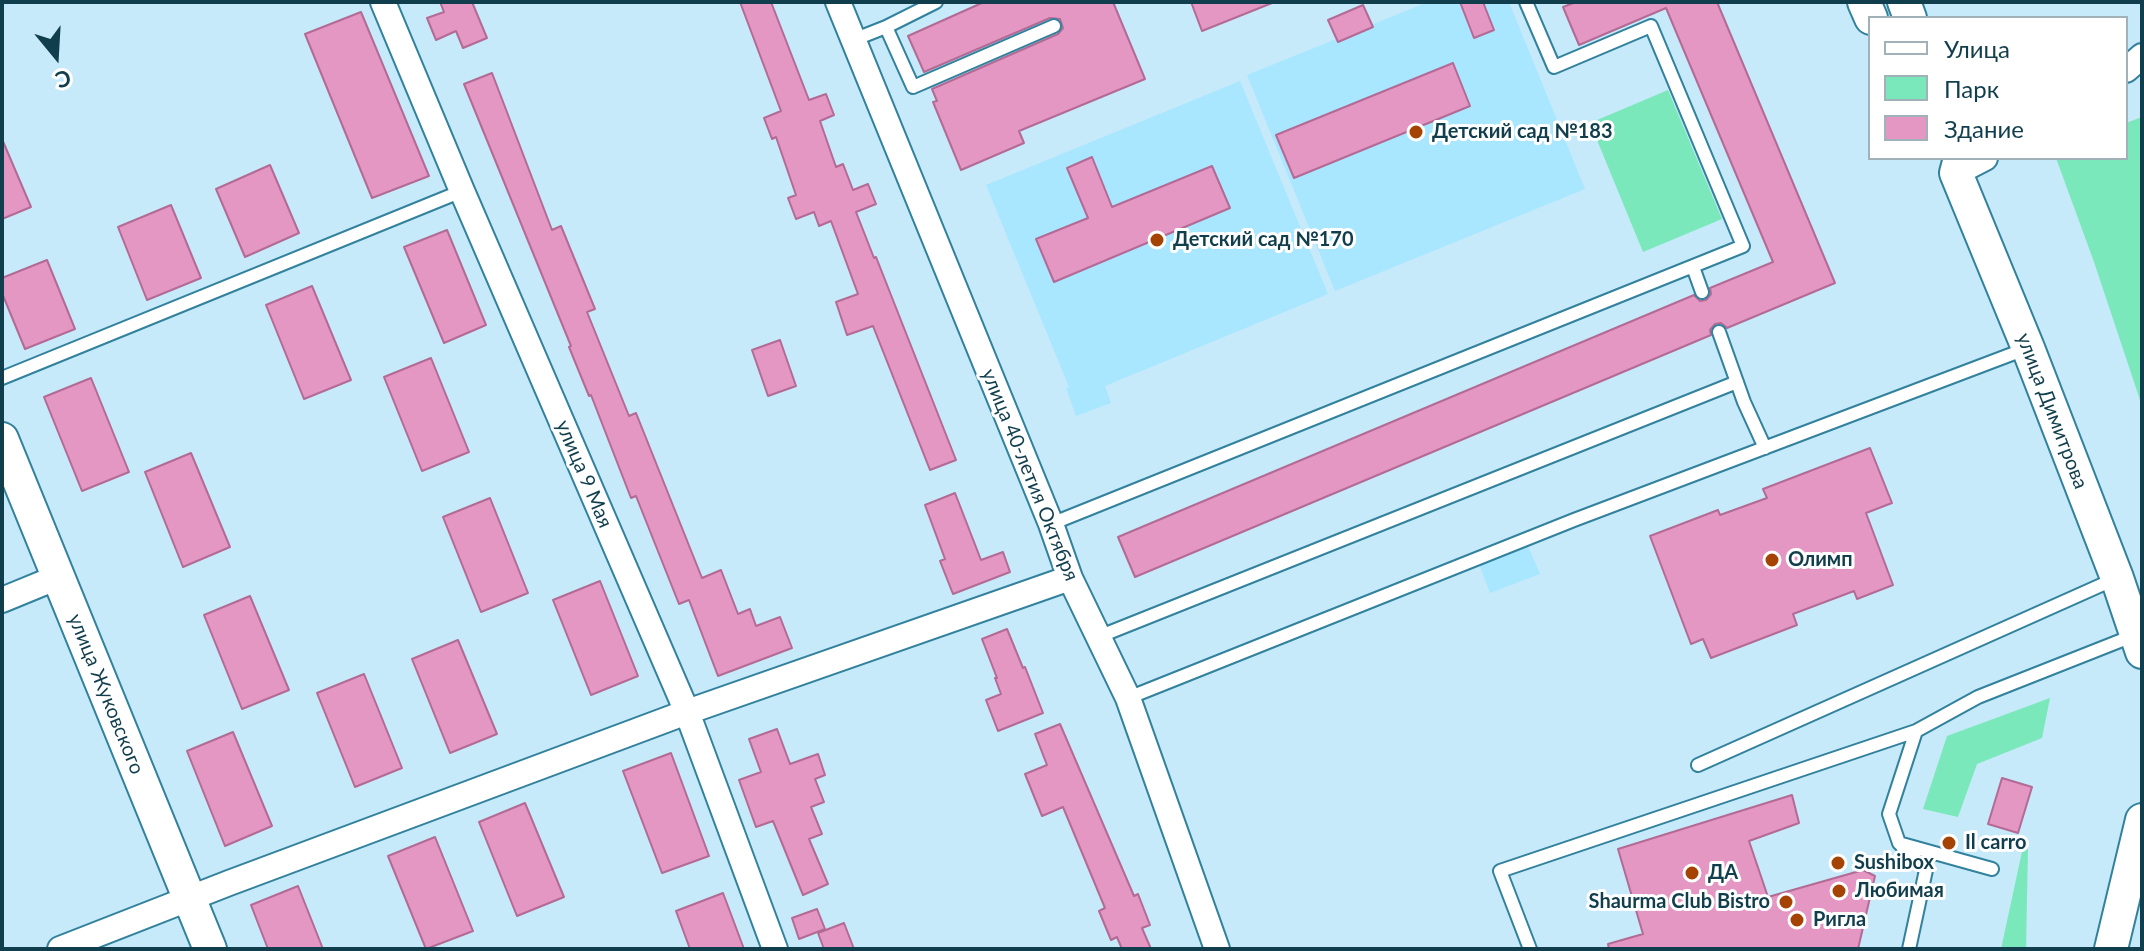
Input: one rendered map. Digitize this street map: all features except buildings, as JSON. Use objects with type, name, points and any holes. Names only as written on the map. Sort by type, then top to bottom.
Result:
[{"type":"main road","name":"улица Димитрова","points":[[1950,163],[2028,348],[2140,643]]},
{"type":"main road","name":"улица Жуковского","points":[[2,439],[210,949]]},
{"type":"main road","points":[[2111,949],[2142,820]]},
{"type":"street","name":"улица 9 Мая","points":[[383,2],[687,712],[775,949]]},
{"type":"street","name":"улица 40-летия Октября","points":[[838,2],[1051,524],[1070,578],[1128,698],[1217,949]]},
{"type":"street","points":[[1950,163],[1971,160]]},
{"type":"street","points":[[2,600],[58,577]]},
{"type":"street","points":[[60,949],[687,712],[1070,578]]},
{"type":"lane","points":[[853,40],[936,2]]},
{"type":"lane","points":[[1051,524],[1743,246],[1651,26],[1554,67],[1526,2]]},
{"type":"lane","points":[[886,27],[913,87],[1054,26]]},
{"type":"lane","points":[[2,378],[462,191]]},
{"type":"lane","points":[[1693,267],[1702,292]]},
{"type":"lane","points":[[1719,332],[1765,448]]},
{"type":"lane","points":[[1128,698],[1574,520],[2028,348]]},
{"type":"lane","points":[[1098,637],[1737,382]]},
{"type":"lane","points":[[1698,765],[2117,578]]},
{"type":"lane","points":[[1530,949],[1500,871],[1916,731],[1978,697],[2140,643]]},
{"type":"lane","points":[[1909,949],[1926,870],[1899,843],[1889,814],[1916,731]]},
{"type":"lane","points":[[1899,843],[1992,869]]},
{"type":"shaded area","name":"Детский сад №183","points":[[1428,2],[1509,2],[1585,189],[1335,291],[1247,75]]},
{"type":"shaded area","name":"Детский сад №170","points":[[1240,81],[1328,294],[1105,386],[1111,403],[1076,416],[1066,388],[1069,387],[986,185]]},
{"type":"shaded area","points":[[1528,546],[1540,574],[1490,593],[1479,564]]},
{"type":"green space","points":[[1668,90],[1722,219],[1643,252],[1590,123]]},
{"type":"green space","points":[[2142,117],[2142,406],[2057,160],[2128,160],[2128,122]]},
{"type":"green space","points":[[2050,698],[2042,738],[1977,764],[1958,817],[1923,809],[1947,736]]},
{"type":"green space","points":[[2023,847],[2028,849],[2026,949],[2001,949]]},
{"type":"place","name":"Детский сад №183","points":[[1416,132]]},
{"type":"place","name":"Детский сад №170","points":[[1157,240]]},
{"type":"place","name":"Олимп","points":[[1772,560]]},
{"type":"place","name":"Il carro","points":[[1949,843]]},
{"type":"place","name":"Sushibox","points":[[1838,863]]},
{"type":"place","name":"ДА","points":[[1692,873]]},
{"type":"place","name":"Любимая","points":[[1839,891]]},
{"type":"place","name":"Shaurma Club Bistro","points":[[1786,902]]},
{"type":"place","name":"Ригла","points":[[1797,920]]}]
